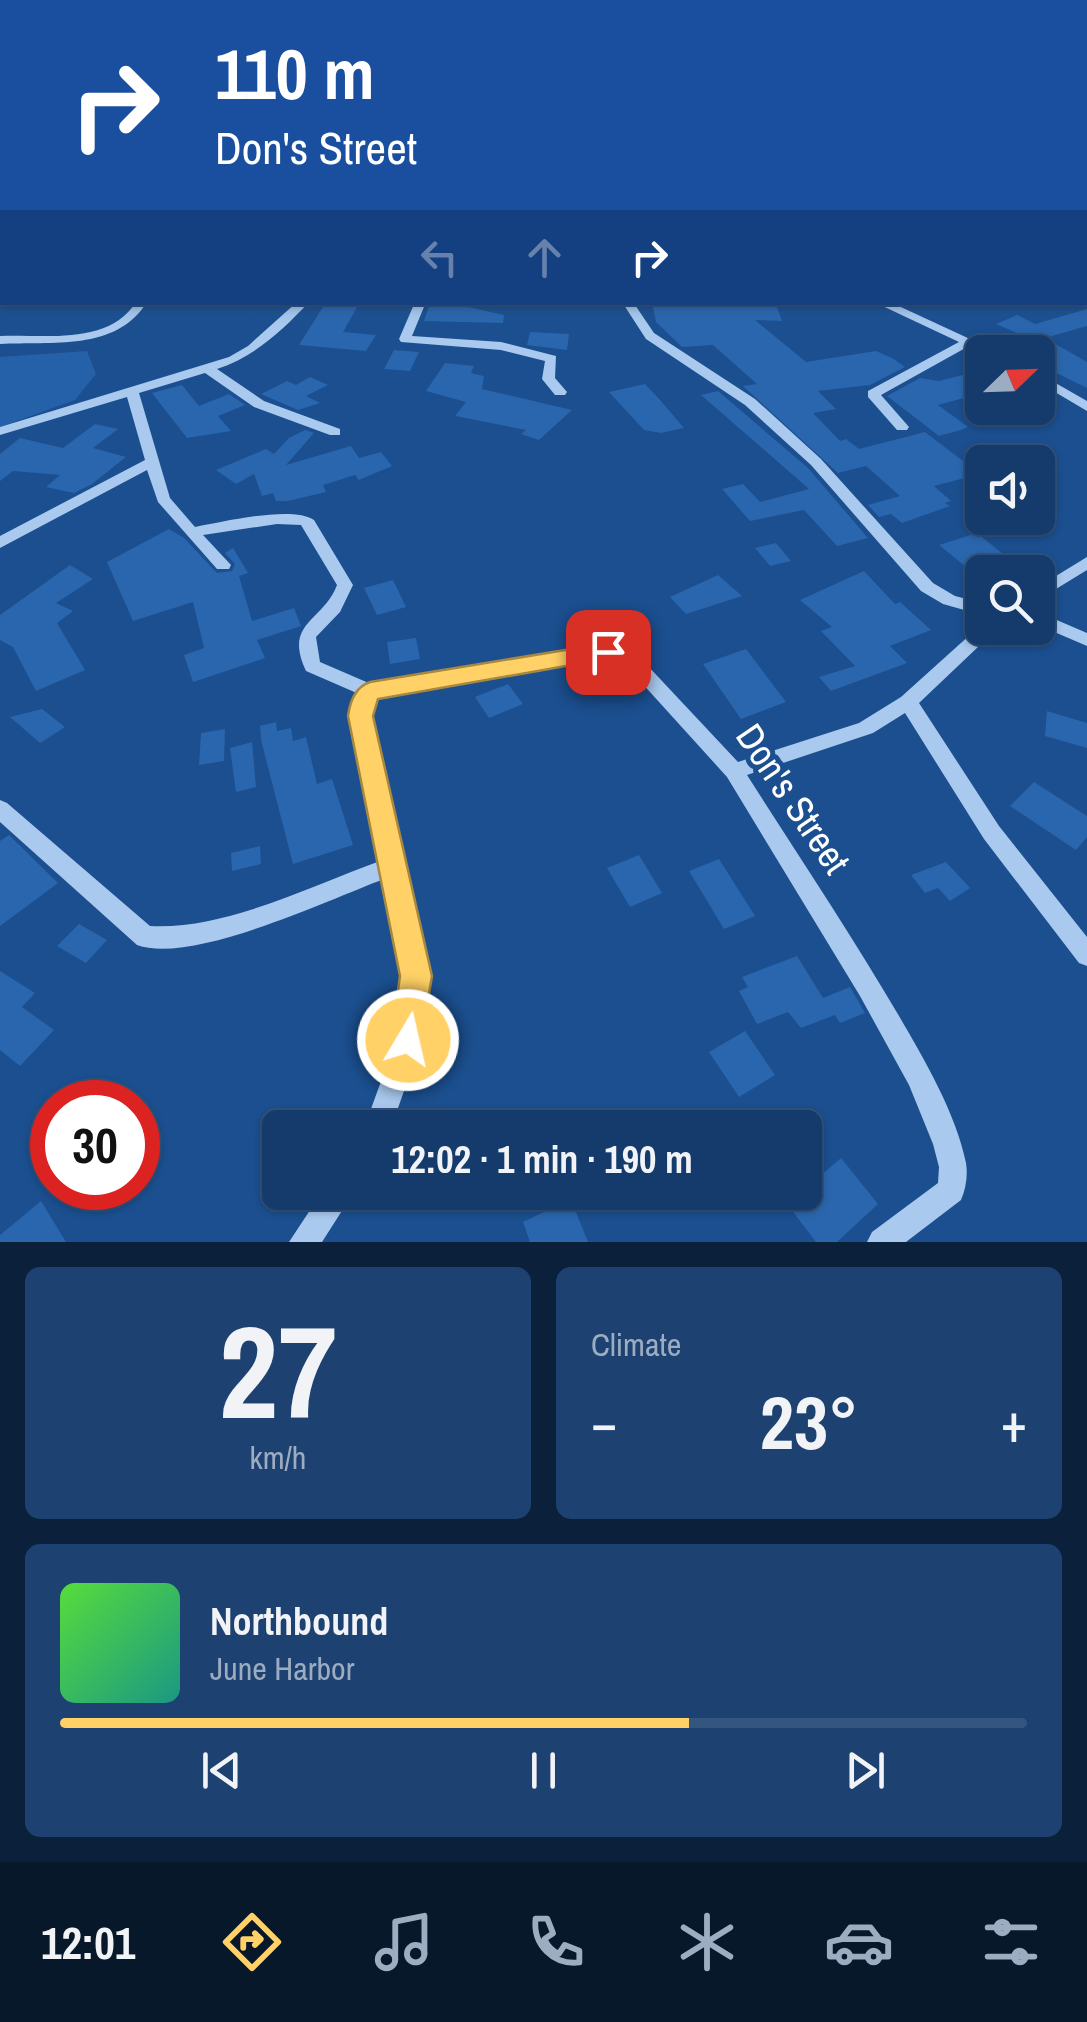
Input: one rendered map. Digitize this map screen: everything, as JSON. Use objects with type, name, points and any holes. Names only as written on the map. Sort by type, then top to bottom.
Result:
[{"type":"street","points":[[0,340],[111,332],[136,316],[141,305]]},
{"type":"street","points":[[0,431],[208,369],[252,349],[301,305]]},
{"type":"street","points":[[420,305],[404,339],[502,346],[552,359],[548,380],[560,392]]},
{"type":"street","points":[[629,305],[650,336],[750,402],[816,462],[927,587],[965,604]]},
{"type":"street","points":[[886,305],[965,341]]},
{"type":"street","points":[[902,427],[873,394],[965,344]]},
{"type":"street","points":[[208,369],[259,404],[335,432]]},
{"type":"street","points":[[1055,387],[1087,407]]},
{"type":"street","points":[[131,389],[163,499],[223,565]]},
{"type":"street","points":[[0,543],[154,461]]},
{"type":"street","points":[[191,532],[278,518],[306,520],[345,585],[335,607],[310,627],[304,637],[312,666],[370,692],[360,716],[390,867],[410,941],[415,1003],[402,1064],[385,1110]]},
{"type":"street","points":[[1055,584],[1087,562]]},
{"type":"street","points":[[1055,626],[1087,640]]},
{"type":"street","points":[[734,772],[866,728],[908,702],[970,645]]},
{"type":"street","name":"Don's Street","points":[[370,692],[588,653],[626,654],[734,772],[919,1076],[947,1144],[953,1168],[951,1190],[882,1242]]},
{"type":"street","points":[[908,702],[940,760],[992,834],[1087,955]]},
{"type":"street","points":[[0,809],[145,937],[157,940],[195,936],[390,867]]},
{"type":"street","points":[[304,1242],[327,1210]]},
{"type":"shaded area","points":[[87,351],[96,374],[75,400],[0,427],[0,357]]},
{"type":"building","points":[[324,305],[358,305],[343,332],[376,335],[366,351],[299,345]]},
{"type":"building","points":[[460,305],[504,315],[503,323],[424,321],[429,306]]},
{"type":"building","points":[[776,305],[782,321],[755,320],[806,362],[876,351],[892,358],[905,367],[870,385],[818,391],[836,409],[813,413],[840,441],[846,439],[859,449],[925,432],[965,463],[965,478],[934,486],[951,501],[945,503],[950,506],[902,523],[891,514],[879,517],[868,505],[900,496],[866,466],[838,473],[743,386],[757,384],[713,345],[682,347],[656,322],[653,307]]},
{"type":"building","points":[[1087,309],[1087,326],[1055,335],[1017,335],[996,324],[1017,315],[1035,324]]},
{"type":"building","points":[[530,332],[569,334],[567,350],[527,345]]},
{"type":"building","points":[[1055,344],[1087,362],[1087,388],[1055,372]]},
{"type":"building","points":[[394,350],[419,352],[410,371],[384,369]]},
{"type":"building","points":[[445,363],[474,366],[471,373],[484,376],[482,389],[572,410],[539,440],[521,434],[526,430],[455,416],[466,402],[426,391]]},
{"type":"building","points":[[965,374],[965,398],[938,405],[968,427],[939,436],[887,396],[920,378],[939,381]]},
{"type":"building","points":[[310,377],[328,385],[306,396],[320,403],[298,410],[261,394],[287,381],[296,385]]},
{"type":"building","points":[[645,384],[684,428],[661,433],[644,430],[609,392]]},
{"type":"building","points":[[182,385],[199,406],[229,394],[245,405],[218,416],[231,431],[187,438],[152,393]]},
{"type":"building","points":[[718,391],[808,468],[868,538],[837,546],[804,510],[750,521],[722,489],[743,484],[760,502],[809,489],[701,395]]},
{"type":"building","points":[[95,424],[118,429],[93,448],[126,457],[92,484],[74,493],[46,487],[60,475],[13,471],[0,481],[0,454],[20,438],[63,448]]},
{"type":"building","points":[[305,430],[314,433],[286,465],[351,446],[359,458],[381,452],[392,466],[359,480],[355,475],[323,485],[326,492],[288,501],[276,501],[273,493],[262,496],[254,474],[236,484],[216,470],[266,449],[274,454],[289,438]]},
{"type":"building","points":[[169,529],[184,538],[217,573],[232,571],[235,564],[225,553],[233,548],[248,573],[239,576],[252,621],[294,608],[301,626],[257,640],[265,658],[193,682],[184,655],[204,648],[193,602],[133,621],[107,562]]},
{"type":"building","points":[[979,535],[1004,555],[965,555],[965,566],[939,545]]},
{"type":"building","points":[[776,543],[791,561],[770,566],[755,548]]},
{"type":"building","points":[[70,565],[93,579],[56,603],[73,611],[57,623],[85,670],[36,691],[13,647],[0,640],[0,615]]},
{"type":"building","points":[[864,571],[895,604],[900,602],[931,630],[890,646],[907,663],[831,691],[819,677],[855,666],[821,631],[832,627],[800,600]]},
{"type":"building","points":[[718,575],[742,596],[686,614],[670,597]]},
{"type":"building","points":[[393,580],[406,607],[377,615],[364,588]]},
{"type":"building","points":[[416,638],[420,659],[390,664],[387,642]]},
{"type":"building","points":[[746,649],[786,702],[741,719],[703,664]]},
{"type":"building","points":[[508,684],[523,704],[489,718],[475,697]]},
{"type":"building","points":[[42,709],[65,727],[40,743],[10,717]]},
{"type":"building","points":[[1047,711],[1087,723],[1087,748],[1045,736]]},
{"type":"building","points":[[276,722],[277,731],[291,728],[293,741],[306,737],[317,784],[332,779],[353,845],[293,864],[261,740],[260,726]]},
{"type":"building","points":[[225,729],[224,761],[199,765],[201,733]]},
{"type":"building","points":[[252,742],[256,787],[236,792],[230,748]]},
{"type":"building","points":[[1034,782],[1087,816],[1087,837],[1076,850],[1010,806]]},
{"type":"building","points":[[9,835],[58,883],[0,926],[0,841]]},
{"type":"building","points":[[260,846],[261,864],[232,871],[231,853]]},
{"type":"building","points":[[639,855],[662,893],[630,907],[607,868]]},
{"type":"building","points":[[719,859],[755,916],[724,929],[689,871]]},
{"type":"building","points":[[946,862],[970,888],[950,901],[938,888],[925,893],[911,875]]},
{"type":"building","points":[[79,924],[107,940],[86,963],[57,946]]},
{"type":"building","points":[[797,956],[823,998],[850,987],[865,1013],[840,1023],[835,1015],[801,1028],[788,1012],[757,1024],[739,991],[748,987],[742,977]]},
{"type":"building","points":[[0,971],[35,993],[22,1007],[54,1030],[20,1066],[0,1050]]},
{"type":"building","points":[[745,1031],[775,1075],[739,1097],[709,1052]]},
{"type":"building","points":[[841,1158],[878,1204],[837,1242],[816,1242],[792,1210],[822,1210],[822,1174]]},
{"type":"building","points":[[30,1210],[46,1210],[66,1242],[0,1242],[0,1235]]},
{"type":"building","points":[[575,1210],[588,1242],[530,1242],[523,1222],[544,1212]]},
{"type":"route","points":[[408,1040],[416,976],[360,716],[362,703],[370,692],[518,664],[608,652]]}]
